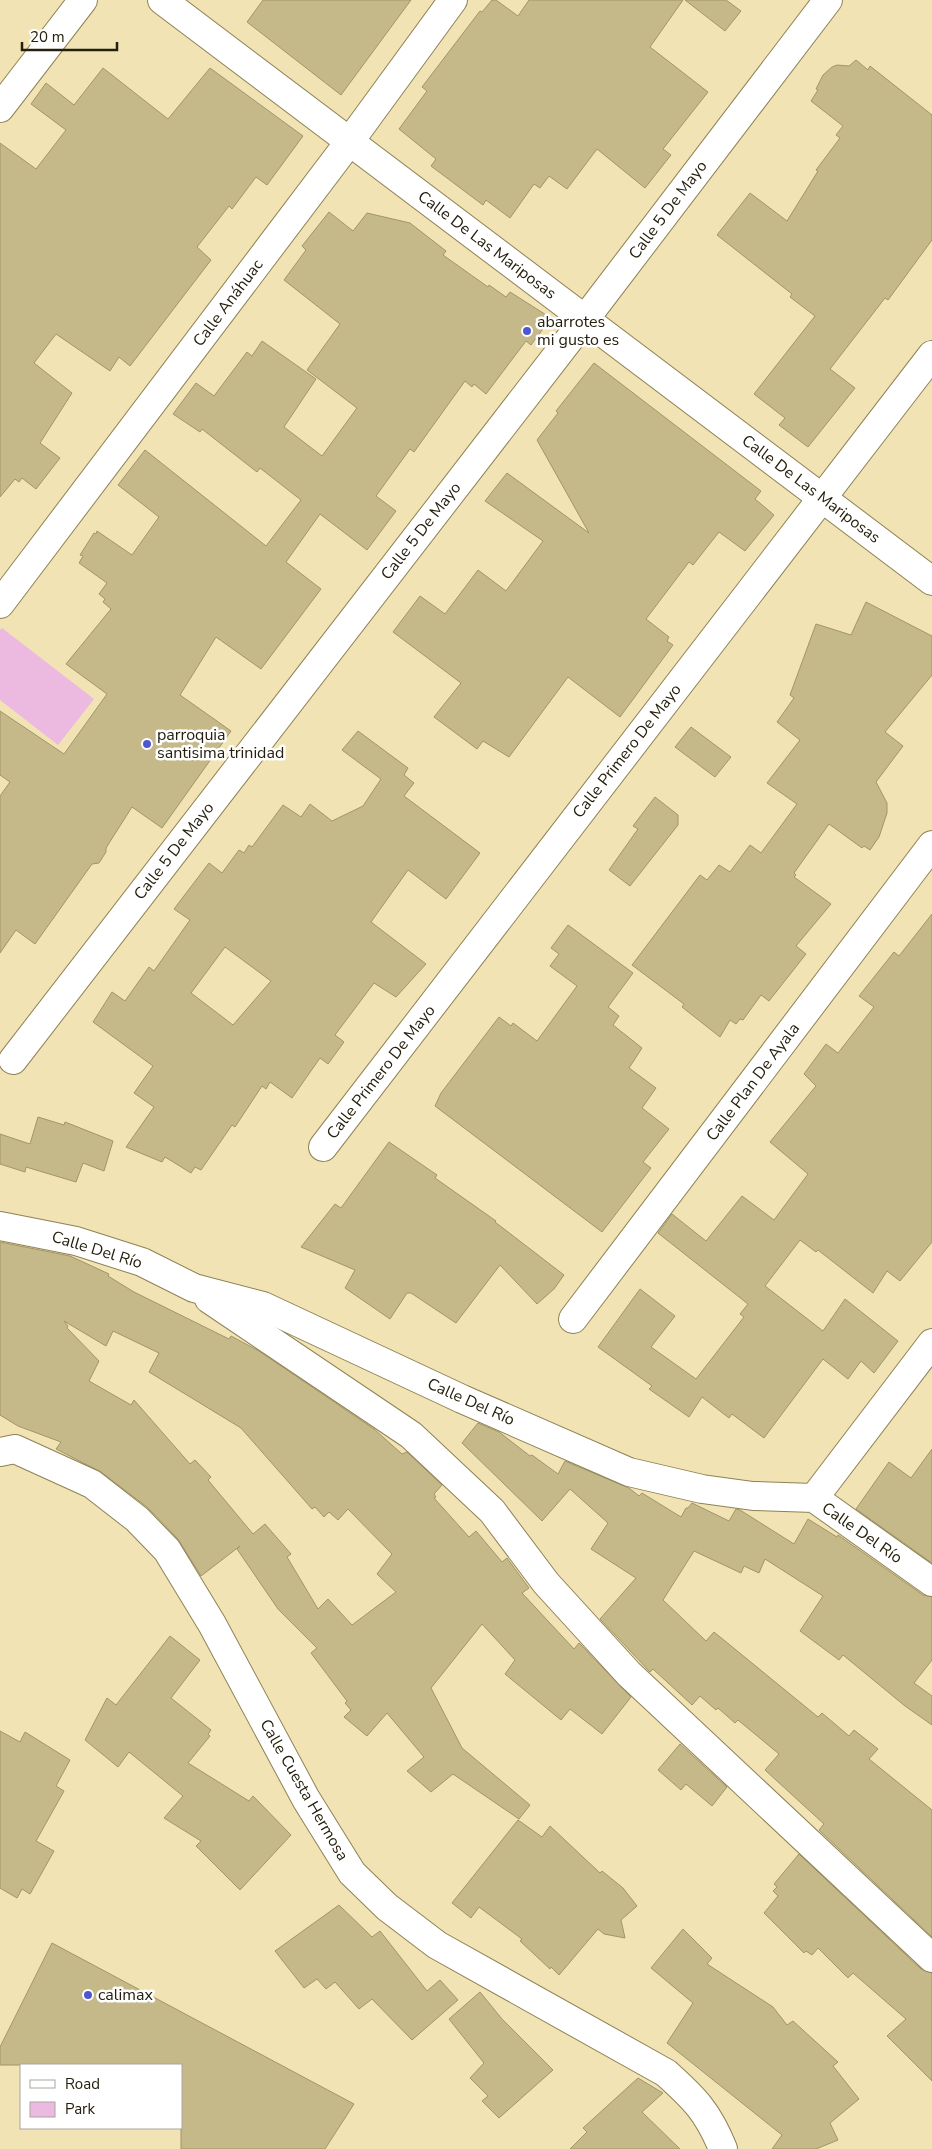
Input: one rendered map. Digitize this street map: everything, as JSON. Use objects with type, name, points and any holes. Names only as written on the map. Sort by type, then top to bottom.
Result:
[{"type":"street","points":[[0,108],[83,0]]},
{"type":"street","name":"Calle De Las Mariposas","points":[[162,0],[932,581]]},
{"type":"street","name":"Calle Anáhuac","points":[[0,604],[350,142],[453,0]]},
{"type":"street","name":"Calle 5 De Mayo","points":[[13,1060],[585,319],[828,0]]},
{"type":"street","name":"Calle Primero De Mayo","points":[[323,1147],[932,355]]},
{"type":"street","name":"Calle Plan De Ayala","points":[[573,1319],[932,845]]},
{"type":"street","name":"Calle Del Río","points":[[0,1226],[76,1241],[142,1262],[194,1288],[263,1306],[462,1398],[629,1472],[702,1489],[753,1496],[814,1498],[932,1582]]},
{"type":"street","points":[[194,1288],[412,1435],[492,1511],[546,1583],[629,1674],[932,1958]]},
{"type":"street","points":[[814,1498],[932,1343]]},
{"type":"street","name":"Calle Cuesta Hermosa","points":[[0,1452],[15,1449],[92,1484],[137,1518],[166,1550],[212,1624],[306,1799],[352,1872],[388,1907],[437,1946],[666,2073],[695,2099],[714,2128],[723,2149]]},
{"type":"green space","points":[[2,628],[94,699],[58,745],[0,700],[0,630]]},
{"type":"building","points":[[263,0],[411,0],[341,95],[247,22]]},
{"type":"building","points":[[492,0],[496,0],[518,16],[529,0],[683,0],[650,47],[708,92],[663,149],[671,155],[645,188],[597,149],[567,189],[549,176],[540,188],[534,184],[510,218],[486,200],[483,205],[431,166],[436,159],[399,129],[427,91],[422,87],[480,11],[482,12]]},
{"type":"building","points":[[685,0],[726,0],[741,11],[725,31]]},
{"type":"building","points":[[856,60],[868,70],[870,66],[932,115],[932,240],[888,300],[885,298],[830,369],[855,388],[808,447],[779,425],[785,418],[754,394],[815,316],[790,297],[792,294],[717,235],[750,193],[787,221],[818,171],[816,170],[840,138],[836,135],[843,126],[811,101],[818,90],[816,89],[823,75],[832,67],[837,65],[849,66]]},
{"type":"building","points":[[103,68],[168,119],[210,68],[303,136],[267,185],[256,177],[232,209],[229,206],[197,247],[211,260],[130,366],[119,357],[110,371],[56,334],[34,363],[72,393],[40,443],[60,458],[36,489],[22,478],[19,482],[15,479],[0,497],[0,143],[36,169],[66,130],[31,104],[46,83],[74,105]]},
{"type":"building","points":[[329,212],[353,231],[367,213],[410,223],[446,251],[443,255],[488,287],[489,285],[506,297],[510,292],[551,318],[531,345],[526,341],[486,394],[474,384],[472,387],[465,381],[414,452],[410,449],[376,496],[396,511],[367,550],[320,514],[286,562],[321,589],[261,669],[216,637],[180,695],[231,731],[162,828],[132,807],[106,848],[106,852],[99,863],[92,864],[35,944],[16,930],[0,953],[0,796],[10,782],[0,775],[0,711],[64,754],[107,694],[66,664],[111,609],[103,602],[105,599],[99,594],[107,583],[79,563],[83,556],[80,555],[97,531],[132,555],[159,517],[118,485],[145,450],[266,546],[301,500],[260,468],[257,472],[202,429],[200,432],[173,414],[196,383],[214,396],[247,352],[252,356],[262,341],[316,379],[284,427],[322,456],[357,408],[307,370],[340,324],[284,280],[306,250],[302,246]]},
{"type":"building","points":[[594,363],[761,491],[755,499],[774,515],[745,551],[719,532],[693,565],[689,562],[646,619],[669,637],[667,641],[673,645],[620,717],[568,677],[509,757],[483,741],[477,749],[434,717],[461,683],[393,632],[420,596],[445,614],[478,570],[506,591],[543,541],[485,501],[507,473],[589,533],[537,440],[558,413],[556,411]]},
{"type":"building","points":[[866,602],[932,636],[932,675],[885,732],[903,746],[876,782],[887,803],[887,813],[879,837],[870,850],[864,846],[862,848],[829,824],[794,873],[796,875],[794,877],[831,904],[796,946],[806,954],[769,1001],[761,995],[743,1020],[740,1019],[736,1024],[730,1020],[720,1037],[682,1007],[684,1004],[632,965],[700,875],[707,880],[719,865],[730,872],[750,845],[761,853],[797,804],[767,783],[800,740],[777,722],[794,698],[790,695],[816,624],[851,635]]},
{"type":"building","points":[[691,727],[731,757],[715,777],[675,747]]},
{"type":"building","points":[[358,731],[408,768],[404,775],[414,783],[404,796],[480,853],[446,899],[408,870],[371,922],[426,964],[396,997],[374,983],[335,1035],[344,1042],[328,1064],[320,1058],[292,1098],[270,1082],[266,1089],[262,1086],[235,1127],[232,1125],[201,1170],[195,1167],[191,1173],[165,1157],[162,1162],[126,1147],[154,1107],[134,1093],[153,1066],[93,1022],[112,992],[125,1001],[149,967],[154,971],[190,920],[174,909],[209,863],[222,873],[239,850],[244,853],[249,845],[252,847],[283,805],[301,817],[310,804],[332,821],[363,806],[381,779],[342,750]],"holes":[[[225,947],[271,981],[233,1025],[191,993]]]},
{"type":"building","points":[[655,797],[678,815],[678,825],[630,886],[609,870],[638,829],[633,826]]},
{"type":"building","points":[[932,914],[932,1242],[900,1281],[887,1271],[873,1293],[818,1250],[816,1252],[800,1240],[765,1286],[823,1331],[845,1299],[898,1341],[874,1373],[861,1361],[848,1379],[823,1359],[764,1438],[732,1414],[729,1418],[702,1397],[689,1417],[649,1389],[652,1386],[598,1347],[640,1289],[675,1316],[651,1347],[696,1379],[744,1317],[740,1314],[748,1304],[658,1233],[672,1214],[706,1241],[742,1196],[774,1220],[808,1174],[770,1142],[816,1086],[804,1074],[826,1044],[838,1053],[874,1007],[859,996],[894,952],[899,956]]},
{"type":"building","points":[[568,925],[633,973],[608,1007],[619,1016],[613,1025],[642,1048],[629,1068],[656,1088],[642,1108],[669,1129],[643,1162],[651,1168],[602,1232],[435,1106],[441,1093],[499,1017],[511,1026],[513,1023],[537,1041],[577,986],[550,966],[559,954],[551,948]]},
{"type":"building","points":[[38,1117],[64,1125],[65,1122],[113,1141],[104,1171],[83,1163],[76,1182],[26,1167],[25,1172],[0,1164],[0,1134],[30,1144]]},
{"type":"building","points":[[389,1142],[437,1175],[435,1178],[496,1221],[564,1275],[554,1289],[537,1304],[500,1265],[456,1323],[411,1293],[407,1293],[390,1319],[345,1288],[355,1270],[301,1247],[335,1204],[341,1208]]},
{"type":"building","points":[[0,1242],[70,1256],[109,1274],[108,1276],[134,1292],[229,1339],[231,1336],[259,1351],[374,1429],[402,1454],[407,1452],[442,1485],[434,1494],[436,1497],[434,1498],[469,1537],[476,1531],[502,1562],[507,1558],[529,1588],[522,1593],[574,1649],[579,1643],[631,1697],[602,1734],[570,1709],[561,1720],[505,1674],[515,1660],[482,1624],[431,1688],[462,1748],[530,1805],[519,1819],[453,1774],[431,1792],[407,1771],[424,1757],[387,1713],[367,1736],[344,1717],[351,1710],[345,1703],[347,1701],[311,1653],[317,1648],[278,1609],[237,1549],[240,1546],[201,1576],[178,1539],[147,1507],[101,1472],[56,1449],[61,1442],[18,1426],[0,1415]],"holes":[[[64,1321],[106,1346],[113,1331],[159,1353],[149,1372],[241,1428],[312,1509],[315,1507],[324,1517],[329,1512],[338,1520],[348,1509],[392,1554],[377,1574],[396,1592],[352,1625],[328,1599],[318,1609],[287,1557],[291,1554],[265,1524],[253,1534],[208,1480],[211,1477],[195,1460],[190,1464],[134,1400],[131,1405],[89,1381],[99,1361],[67,1328],[68,1326]]]},
{"type":"building","points":[[478,1423],[499,1432],[530,1456],[532,1455],[558,1474],[565,1461],[629,1488],[639,1496],[642,1493],[681,1517],[686,1508],[692,1503],[729,1521],[736,1509],[794,1544],[808,1519],[837,1537],[838,1535],[923,1595],[932,1597],[932,1660],[914,1683],[932,1696],[932,1725],[905,1706],[843,1655],[839,1660],[800,1631],[823,1596],[765,1559],[759,1573],[744,1566],[741,1573],[694,1551],[663,1600],[706,1641],[714,1632],[818,1717],[822,1713],[849,1736],[854,1730],[878,1749],[869,1759],[932,1810],[932,1937],[819,1830],[824,1824],[765,1770],[779,1754],[738,1720],[735,1723],[700,1696],[692,1705],[653,1669],[650,1672],[600,1619],[636,1578],[591,1549],[608,1523],[570,1489],[542,1521],[462,1443]]},
{"type":"building","points":[[932,1449],[932,1563],[856,1509],[889,1462],[911,1478]]},
{"type":"building","points":[[170,1636],[200,1660],[171,1698],[211,1730],[208,1734],[210,1736],[188,1763],[249,1801],[253,1796],[291,1835],[240,1890],[196,1846],[201,1841],[164,1818],[183,1796],[129,1752],[118,1767],[85,1740],[107,1698],[116,1705]]},
{"type":"building","points":[[0,1731],[20,1742],[25,1732],[70,1760],[56,1786],[64,1791],[36,1841],[54,1851],[30,1894],[22,1889],[17,1898],[0,1888]]},
{"type":"building","points":[[680,1744],[727,1787],[712,1806],[686,1784],[681,1790],[658,1770]]},
{"type":"building","points":[[518,1820],[542,1837],[550,1826],[600,1873],[602,1871],[623,1888],[637,1906],[621,1920],[625,1938],[604,1934],[598,1929],[559,1975],[520,1941],[522,1939],[479,1907],[471,1918],[452,1903]]},
{"type":"building","points":[[799,1854],[921,1969],[932,1973],[932,2081],[887,2036],[906,2019],[853,1973],[848,1978],[818,1948],[812,1955],[806,1951],[804,1953],[764,1913],[778,1896],[773,1891],[777,1887],[774,1884]]},
{"type":"building","points":[[339,1905],[372,1937],[380,1931],[427,1991],[440,1980],[458,2000],[412,2040],[372,1999],[359,2009],[335,1982],[326,1989],[317,1979],[304,1988],[275,1951]]},
{"type":"building","points":[[683,1929],[712,1958],[707,1964],[773,2007],[787,2025],[793,2021],[838,2062],[833,2066],[859,2099],[830,2123],[838,2140],[816,2149],[772,2149],[782,2135],[667,2043],[693,2003],[651,1968]]},
{"type":"building","name":"calimax","points":[[52,1943],[354,2104],[325,2149],[181,2149],[182,2064],[0,2065],[0,2047]]},
{"type":"building","points":[[480,1992],[502,2019],[553,2070],[499,2118],[482,2101],[488,2096],[470,2078],[484,2063],[449,2019]]},
{"type":"building","points":[[638,2078],[663,2093],[642,2112],[680,2149],[570,2149],[587,2132],[583,2128]]},
{"type":"place","name":"abarrotes mi gusto es","points":[[527,331]]},
{"type":"place","name":"parroquia santisima trinidad","points":[[147,744]]},
{"type":"place","name":"calimax","points":[[88,1995]]}]
